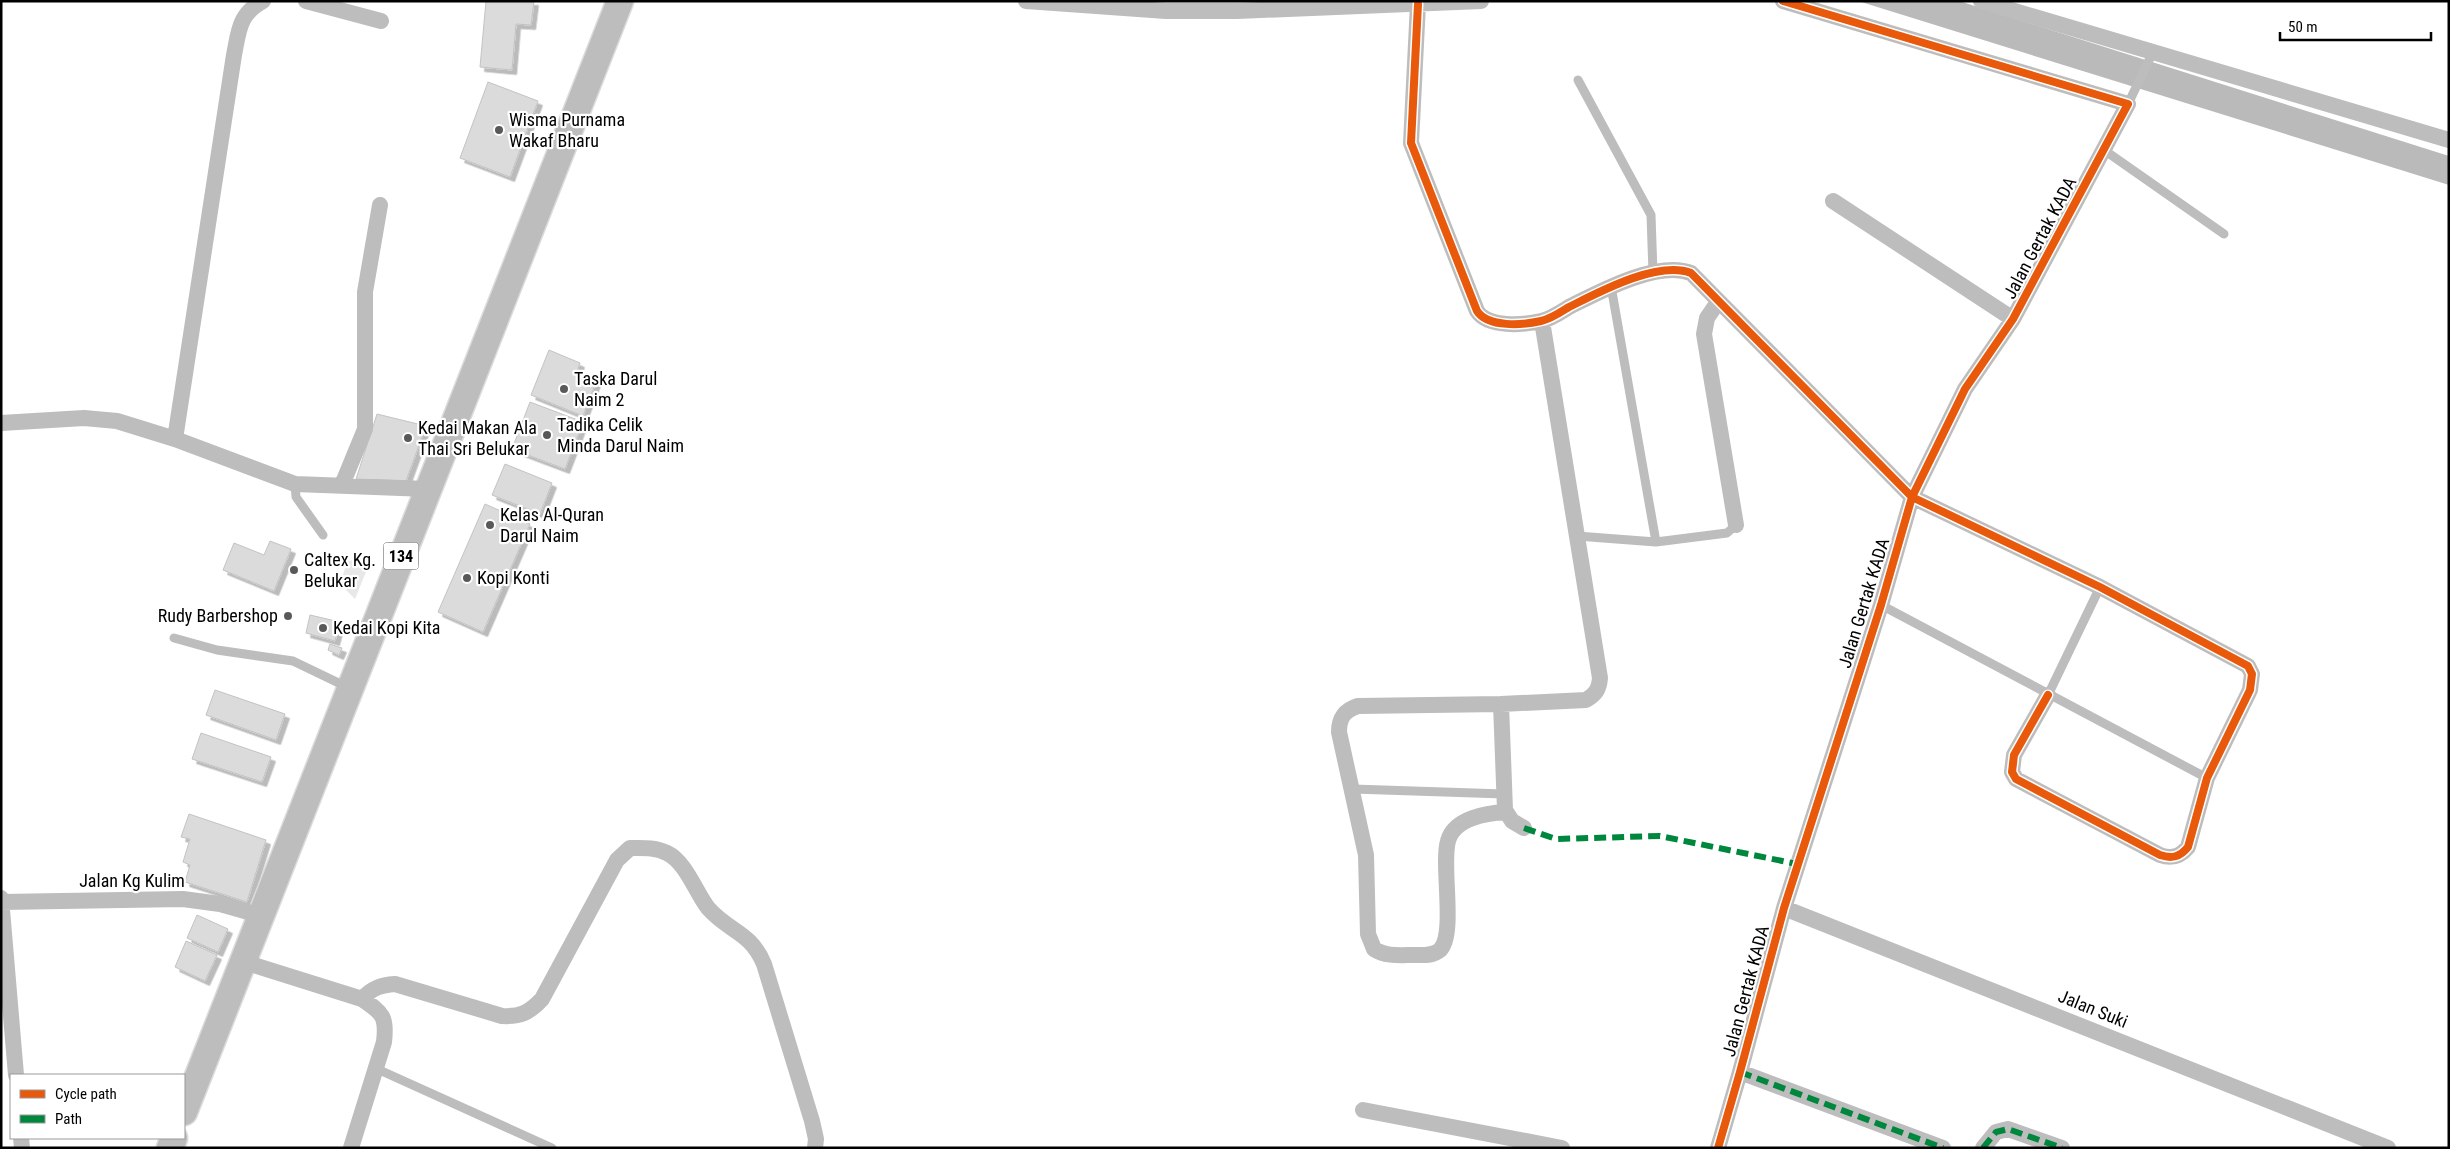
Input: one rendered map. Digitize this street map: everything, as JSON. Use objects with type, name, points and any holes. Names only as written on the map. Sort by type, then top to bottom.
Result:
[{"type":"main road","name":"134","points":[[185,1109],[241,961],[262,916],[427,488],[620,1]]},
{"type":"street","points":[[175,439],[241,20],[252,7],[263,1]]},
{"type":"street","points":[[306,1],[381,21]]},
{"type":"street","points":[[1026,1],[1166,11],[1481,1]]},
{"type":"street","points":[[1783,1],[2128,104]]},
{"type":"street","points":[[1981,1],[2152,54],[2449,140]]},
{"type":"street","points":[[1418,4],[1410,138],[1480,316],[1494,323],[1542,321],[1611,286],[1654,273],[1685,271],[1691,273],[1912,497],[2100,587],[2241,661],[2252,674],[2253,682],[2207,778],[2188,847],[2183,853],[2176,857],[2160,856],[2016,779],[2012,772],[2014,755],[2048,695]]},
{"type":"street","name":"Jalan Gertak KADA","points":[[1718,1148],[1784,908],[1881,605],[1912,497],[1965,390],[2013,319],[2128,104]]},
{"type":"street","points":[[1833,201],[2013,319]]},
{"type":"street","points":[[342,486],[365,428],[365,292],[380,205]]},
{"type":"street","points":[[1718,302],[1707,318],[1704,334],[1736,525]]},
{"type":"street","points":[[1506,812],[1482,814],[1460,826],[1448,841],[1447,934],[1445,942],[1440,949],[1433,954],[1425,955],[1388,955],[1381,953],[1370,942],[1366,855],[1354,789],[1339,732],[1343,715],[1350,709],[1358,706],[1501,704],[1586,700],[1594,695],[1599,687],[1600,678],[1578,536],[1542,321]]},
{"type":"street","points":[[1,422],[92,419],[117,422],[175,439],[295,484],[427,488]]},
{"type":"street","points":[[1501,704],[1506,812],[1517,826],[1524,828]]},
{"type":"street","points":[[362,999],[369,991],[395,984],[502,1016],[517,1017],[531,1011],[542,999],[617,860],[630,848],[652,848],[669,853],[687,873],[708,908],[757,948],[764,964],[812,1121],[816,1139],[815,1148]]},
{"type":"street","name":"Jalan Kg Kulim","points":[[1,901],[182,899],[220,904],[262,916]]},
{"type":"street","points":[[1,901],[16,1074]]},
{"type":"street","name":"Jalan Suki","points":[[1784,908],[2388,1148]]},
{"type":"street","points":[[241,961],[362,999],[380,1011],[386,1024],[384,1042],[351,1148]]},
{"type":"street","points":[[1740,1072],[1943,1148]]},
{"type":"street","points":[[1363,1110],[1562,1148]]},
{"type":"street","points":[[1983,1148],[1996,1132],[2008,1129],[2062,1148]]},
{"type":"lane","points":[[2128,104],[2152,54]]},
{"type":"lane","points":[[1578,80],[1651,215],[1654,273]]},
{"type":"lane","points":[[2104,150],[2224,234]]},
{"type":"lane","points":[[1611,286],[1656,542]]},
{"type":"lane","points":[[295,484],[296,498],[324,536]]},
{"type":"lane","points":[[1578,536],[1656,542],[1727,533],[1736,525]]},
{"type":"lane","points":[[2048,695],[2100,587]]},
{"type":"lane","points":[[1881,605],[2207,778]]},
{"type":"lane","points":[[174,638],[217,650],[293,661],[350,688]]},
{"type":"lane","points":[[1354,789],[1504,794]]},
{"type":"lane","points":[[375,1068],[552,1148]]},
{"type":"shaded area","points":[[1858,1],[1959,1],[2449,156],[2449,185]]},
{"type":"shaded area","points":[[372,557],[355,599],[346,590],[341,581],[347,562],[358,558]]},
{"type":"building","points":[[486,1],[534,1],[531,25],[516,24],[512,70],[480,67]]},
{"type":"building","name":"Wisma Purnama Wakaf Bharu","points":[[488,82],[538,101],[510,177],[460,158]]},
{"type":"building","name":"Taska Darul Naim 2","points":[[549,350],[580,363],[576,374],[596,382],[583,416],[531,395]]},
{"type":"building","name":"Tadika Celik Minda Darul Naim","points":[[530,402],[583,422],[565,469],[512,449]]},
{"type":"building","points":[[377,414],[426,426],[406,481],[356,479]]},
{"type":"building","name":"Tadika Celik Minda Darul Naim","points":[[505,464],[552,483],[540,514],[492,495]]},
{"type":"building","points":[[485,504],[530,524],[483,632],[438,612]]},
{"type":"building","points":[[270,541],[291,549],[274,591],[223,570],[234,543],[264,555]]},
{"type":"building","name":"Kedai Kopi Kita","points":[[310,615],[340,622],[335,641],[306,633]]},
{"type":"building","points":[[330,644],[342,648],[339,655],[328,650]]},
{"type":"building","points":[[215,690],[285,714],[276,740],[206,715]]},
{"type":"building","points":[[201,733],[271,757],[262,782],[192,759]]},
{"type":"building","points":[[189,814],[266,840],[247,902],[185,882],[190,865],[183,862],[190,839],[181,837]]},
{"type":"building","points":[[197,915],[228,929],[218,952],[187,938]]},
{"type":"building","points":[[186,941],[217,955],[205,981],[175,967]]},
{"type":"marked path","points":[[1524,828],[1556,839],[1660,836],[1797,864]]},
{"type":"marked path","points":[[1740,1072],[1943,1148]]},
{"type":"marked path","points":[[1983,1148],[1996,1132],[2008,1129],[2062,1148]]},
{"type":"cycle path","points":[[1718,1148],[1784,908],[1881,605],[1912,497],[1965,389],[2013,319],[2128,104],[1783,1]]},
{"type":"cycle path","points":[[1418,4],[1411,143],[1477,311],[1482,316],[1497,323],[1506,324],[1525,324],[1541,321],[1612,286],[1646,274],[1678,270],[1691,273],[1912,497],[2100,587],[2248,666],[2252,674],[2250,690],[2207,778],[2188,847],[2182,853],[2172,857],[2160,855],[2016,779],[2012,772],[2014,755],[2048,695]]},
{"type":"place","name":"Wisma Purnama Wakaf Bharu","points":[[499,130]]},
{"type":"place","name":"Taska Darul Naim 2","points":[[564,389]]},
{"type":"place","name":"Tadika Celik Minda Darul Naim","points":[[547,435]]},
{"type":"place","name":"Kedai Makan Ala Thai Sri Belukar","points":[[408,438]]},
{"type":"place","name":"Kelas Al-Quran Darul Naim","points":[[490,525]]},
{"type":"place","name":"Caltex Kg. Belukar","points":[[294,570]]},
{"type":"place","name":"Kopi Konti","points":[[467,578]]},
{"type":"place","name":"Rudy Barbershop","points":[[288,616]]},
{"type":"place","name":"Kedai Kopi Kita","points":[[323,628]]}]
